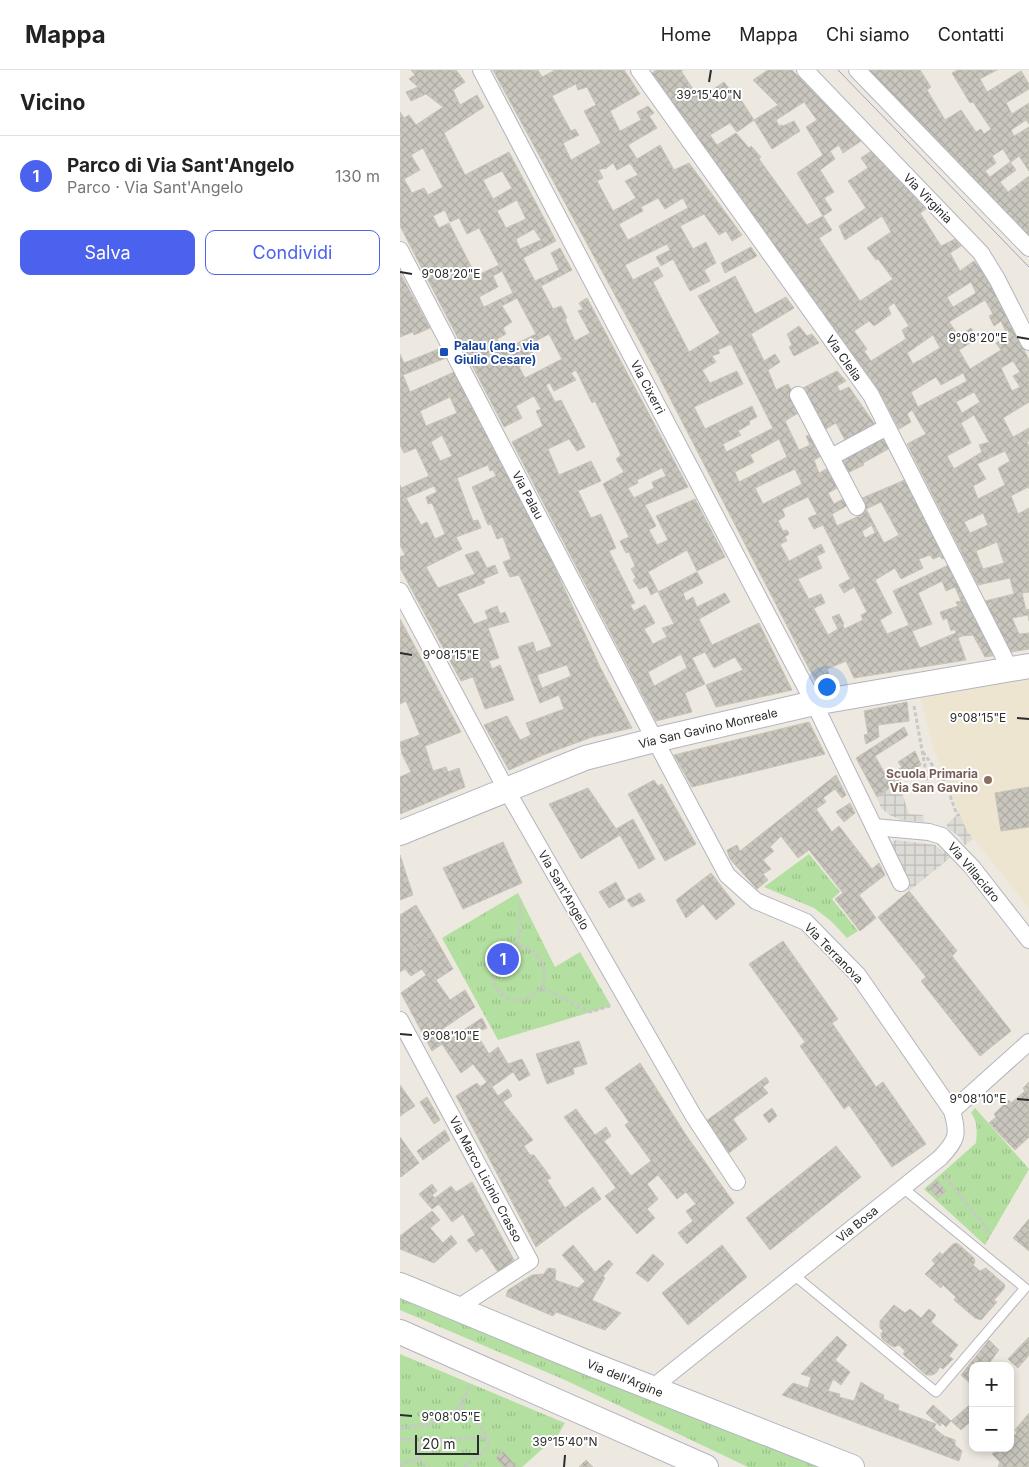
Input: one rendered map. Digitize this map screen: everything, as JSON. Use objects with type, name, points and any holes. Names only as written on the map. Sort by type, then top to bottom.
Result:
[{"type":"street","name":"Via Cixerri","points":[[481,70],[814,703]]},
{"type":"street","name":"Via Clelia","points":[[639,70],[870,395],[1020,667]]},
{"type":"street","name":"Via Virginia","points":[[805,70],[981,253],[997,279],[1029,342]]},
{"type":"street","points":[[857,70],[1029,248]]},
{"type":"street","name":"Via Palau","points":[[400,250],[655,740]]},
{"type":"street","points":[[798,395],[857,507]]},
{"type":"street","points":[[831,457],[887,427]]},
{"type":"street","name":"Via Sant'Angelo","points":[[400,592],[506,790],[692,1115],[737,1182]]},
{"type":"street","name":"Via San Gavino Monreale","points":[[400,833],[585,758],[814,703],[1020,667]]},
{"type":"street","points":[[814,703],[901,882]]},
{"type":"street","name":"Via Terranova","points":[[655,740],[727,875],[756,901],[806,922],[858,975],[952,1111]]},
{"type":"street","name":"Via Villacidro","points":[[874,826],[929,832],[942,836],[972,867],[1029,940]]},
{"type":"street","name":"Via Marco Licinio Crasso","points":[[400,1020],[530,1261],[456,1309]]},
{"type":"street","points":[[952,1111],[1029,1042]]},
{"type":"street","name":"Via Bosa","points":[[652,1388],[934,1163],[953,1144],[957,1127],[952,1111]]},
{"type":"street","name":"Via dell'Argine","points":[[400,1285],[852,1467]]},
{"type":"street","points":[[400,1332],[706,1467]]},
{"type":"lane","points":[[794,1275],[936,1392],[1025,1288],[903,1188]]},
{"type":"path","points":[[910,686],[930,794]]},
{"type":"path","points":[[922,750],[946,784],[957,815]]},
{"type":"path","points":[[517,945],[521,926],[520,899]]},
{"type":"path","points":[[517,945],[528,947],[541,959],[545,969],[545,979],[542,988],[527,999],[518,1001],[504,995],[495,986],[492,970],[494,959],[500,950],[508,946],[517,945]]},
{"type":"path","points":[[542,988],[590,1012]]},
{"type":"path","points":[[934,1163],[991,1234]]},
{"type":"path","points":[[400,1428],[445,1420],[454,1414],[471,1384]]},
{"type":"path","points":[[463,1400],[462,1410],[483,1430],[485,1435],[482,1438]]},
{"type":"path","points":[[400,1439],[423,1441],[488,1439],[487,1448],[464,1467]]},
{"type":"path","points":[[419,1460],[418,1449],[423,1441]]},
{"type":"path","points":[[400,1467],[406,1462],[419,1460],[430,1467]]},
{"type":"shaded area","name":"Scuola Primaria Via San Gavino","points":[[1029,666],[1029,908],[966,829],[934,750],[917,685]]},
{"type":"shaded area","points":[[898,781],[909,814],[923,815],[924,822],[901,820],[881,808],[877,797]]},
{"type":"shaded area","points":[[958,810],[966,829],[973,839],[965,845],[960,837],[946,827],[957,815]]},
{"type":"shaded area","points":[[896,840],[935,845],[951,857],[909,891],[888,847]]},
{"type":"green space","points":[[809,854],[840,892],[832,899],[858,931],[847,938],[831,921],[814,908],[764,887]]},
{"type":"green space","points":[[518,893],[555,967],[580,952],[611,1006],[498,1040],[442,938]]},
{"type":"green space","points":[[975,1108],[1029,1169],[985,1245],[924,1189],[976,1143],[976,1123],[971,1113]]},
{"type":"green space","points":[[400,1299],[818,1467],[748,1467],[565,1380],[400,1310]]},
{"type":"green space","points":[[400,1354],[565,1423],[558,1435],[522,1467],[400,1467]]},
{"type":"building","points":[[411,70],[456,70],[465,82],[453,90],[460,105],[477,95],[484,107],[444,133],[465,175],[509,152],[556,241],[523,258],[535,281],[559,270],[551,253],[560,248],[572,270],[541,286],[553,309],[561,306],[575,341],[590,333],[578,311],[583,309],[579,303],[587,298],[688,487],[645,505],[656,526],[649,530],[657,545],[668,540],[656,516],[695,499],[725,557],[697,571],[687,550],[648,572],[658,591],[651,595],[647,586],[639,589],[633,580],[636,578],[631,569],[635,566],[629,552],[626,553],[620,541],[629,537],[603,484],[624,472],[616,459],[621,455],[595,401],[592,403],[576,370],[571,373],[576,380],[554,391],[550,383],[546,385],[555,402],[561,400],[585,447],[577,451],[569,439],[548,449],[559,475],[591,461],[601,481],[578,491],[591,518],[601,514],[616,548],[609,551],[635,603],[630,605],[634,611],[645,605],[655,623],[644,629],[653,644],[667,637],[662,628],[674,624],[658,592],[697,572],[703,583],[683,593],[686,601],[693,597],[697,607],[725,593],[730,602],[699,619],[712,645],[759,623],[792,690],[716,707],[706,685],[743,670],[735,657],[714,668],[705,652],[692,658],[705,684],[685,693],[692,712],[656,721],[512,442],[543,426],[536,411],[541,409],[534,396],[516,406],[522,418],[504,427],[400,226],[400,112],[404,118],[409,115],[416,125],[443,107],[426,94],[411,101],[406,92],[418,87],[409,79],[415,75]],"holes":[[[423,148],[443,187],[428,195],[424,188],[412,193],[404,179],[420,170],[411,155]],[[502,171],[512,188],[493,199],[483,180]],[[517,200],[526,219],[506,228],[497,211]],[[445,210],[450,222],[459,218],[467,234],[479,228],[499,265],[476,276],[449,223],[439,228],[433,216]],[[534,229],[541,240],[520,249],[516,239]],[[502,271],[513,293],[484,307],[479,297],[498,287],[493,276]],[[517,298],[536,334],[503,350],[497,339],[506,334],[503,328],[512,322],[502,306]],[[549,334],[562,359],[525,378],[519,367],[536,359],[528,345]],[[662,468],[666,476],[652,482],[654,488],[634,498],[628,488],[638,483],[637,480]],[[681,654],[687,668],[654,686],[648,672]]]},
{"type":"building","points":[[493,70],[538,70],[542,77],[555,70],[624,70],[640,94],[610,111],[620,131],[641,120],[637,112],[648,106],[654,113],[649,116],[657,128],[628,145],[637,159],[660,145],[674,170],[689,163],[742,235],[732,241],[726,231],[719,235],[704,214],[680,226],[693,249],[706,242],[716,263],[704,270],[710,281],[690,291],[673,259],[661,266],[656,257],[670,250],[667,244],[625,265],[633,280],[658,267],[663,276],[653,282],[689,352],[720,333],[698,296],[735,276],[755,314],[786,297],[794,308],[751,334],[764,361],[775,354],[780,362],[768,370],[776,390],[788,384],[803,410],[785,421],[799,450],[810,445],[806,436],[814,433],[825,454],[814,460],[819,473],[832,466],[842,485],[828,493],[834,504],[848,496],[852,503],[832,514],[837,526],[859,516],[857,514],[866,509],[860,499],[907,479],[949,556],[942,559],[940,556],[933,559],[930,555],[919,559],[923,568],[901,579],[895,568],[875,580],[892,613],[880,620],[887,634],[909,625],[893,591],[953,563],[997,655],[985,657],[973,635],[962,636],[958,638],[966,660],[854,678],[846,661],[827,669],[832,681],[817,684],[656,371]],"holes":[[[576,84],[578,90],[587,87],[596,105],[584,111],[601,143],[571,160],[563,143],[579,135],[575,129],[571,131],[552,96]],[[613,163],[617,170],[630,163],[638,175],[625,181],[636,198],[613,211],[597,181],[603,178],[599,170]],[[658,198],[665,209],[683,198],[688,208],[628,240],[619,224],[643,211],[641,207]],[[731,344],[773,428],[726,452],[723,444],[741,435],[738,431],[750,424],[749,421],[757,417],[752,406],[705,429],[694,407],[743,384],[737,371],[710,383],[702,370],[716,362],[712,356],[720,353],[718,350]],[[779,439],[787,457],[739,482],[735,472],[754,462],[750,455]],[[795,469],[802,484],[763,504],[755,488]],[[808,497],[817,514],[808,518],[814,529],[823,525],[867,612],[861,615],[863,620],[844,629],[844,624],[839,614],[832,617],[838,629],[828,635],[798,579],[822,568],[817,556],[825,552],[821,544],[789,561],[780,544],[787,541],[785,537],[789,534],[787,530],[783,531],[778,521],[785,516],[782,509]],[[881,502],[899,535],[884,543],[866,509]],[[872,525],[875,533],[865,538],[862,531]],[[942,581],[946,591],[955,587],[961,601],[956,602],[958,606],[940,612],[943,620],[947,618],[951,631],[955,629],[956,633],[920,648],[912,631],[932,624],[918,593]]]},
{"type":"building","points":[[656,70],[683,70],[681,71],[697,95],[700,92],[705,99],[713,93],[719,103],[723,100],[715,88],[724,82],[733,94],[736,92],[754,120],[737,132],[730,123],[710,135],[717,145],[736,133],[749,148],[751,146],[761,157],[759,159],[807,225],[823,216],[832,230],[819,238],[860,301],[893,279],[867,248],[891,232],[882,216],[845,240],[839,226],[866,208],[848,181],[868,168],[861,158],[871,151],[926,209],[920,213],[941,246],[955,239],[961,246],[950,253],[960,271],[974,261],[992,284],[1029,360],[1029,402],[1003,418],[1013,437],[1029,428],[1029,441],[1027,442],[1029,446],[1029,489],[1028,487],[1011,496],[1018,514],[1029,508],[1029,592],[1022,593],[1026,610],[1029,609],[1029,621],[1028,615],[1012,618],[1019,634],[1029,633],[1029,649],[1011,652],[985,601],[1014,594],[1010,578],[978,585],[907,444],[926,434],[912,410],[907,414],[911,422],[899,429],[878,389],[652,73]],"holes":[[[971,282],[976,293],[953,307],[947,297]],[[985,300],[993,314],[989,316],[994,326],[1001,321],[1008,336],[996,343],[1001,350],[970,369],[959,350],[978,338],[971,328],[959,336],[949,322]],[[894,303],[909,326],[902,330],[906,339],[871,361],[864,351],[867,349],[854,331],[869,321],[874,326],[891,314],[888,307]],[[933,335],[940,348],[913,364],[907,353]],[[1013,361],[1020,372],[1013,376],[1020,387],[1012,391],[1001,368]],[[963,373],[967,381],[918,407],[911,392],[936,377],[941,385]],[[974,392],[980,402],[962,413],[956,402]],[[974,415],[989,442],[979,445],[982,452],[954,469],[947,456],[971,443],[961,423]],[[1005,451],[1010,461],[998,468],[1005,485],[978,499],[973,486],[986,479],[977,464]],[[983,513],[988,525],[970,533],[964,522]],[[997,542],[1004,563],[983,569],[976,551]]]},
{"type":"building","points":[[768,70],[792,70],[861,141],[843,153],[839,145],[830,151],[835,159],[820,170],[834,192],[824,198],[832,210],[823,216],[797,173],[823,155],[806,127],[817,120],[804,102],[776,120],[779,126],[794,121],[800,131],[772,149],[754,120],[778,105],[753,80]]},
{"type":"building","points":[[868,70],[920,70],[931,87],[927,90],[945,120],[961,110],[976,132],[981,129],[984,134],[991,129],[973,102],[970,103],[952,73],[958,70],[997,70],[980,79],[987,92],[1021,71],[1029,84],[1029,89],[1006,103],[1012,114],[1029,103],[1029,124],[1026,120],[1011,130],[1014,136],[1029,127],[1029,171],[1019,156],[1011,162],[1003,149],[992,156],[996,163],[985,171],[990,177],[1010,162],[1016,170],[1000,182],[1008,192],[1029,176],[1029,240]]},
{"type":"building","points":[[751,247],[757,256],[725,273],[721,263]]},
{"type":"building","points":[[400,273],[430,328],[414,335],[413,332],[400,337]]},
{"type":"building","points":[[799,326],[807,336],[812,334],[819,343],[794,356],[789,347],[792,345],[787,334]]},
{"type":"building","points":[[441,348],[446,358],[403,375],[410,392],[454,372],[545,546],[600,667],[632,728],[592,737],[509,770],[484,725],[507,716],[520,740],[531,735],[526,723],[564,709],[559,695],[540,703],[518,647],[533,642],[536,652],[552,646],[519,575],[510,577],[503,562],[511,559],[503,537],[497,539],[491,524],[488,525],[472,487],[496,476],[493,470],[490,471],[488,465],[457,478],[473,521],[478,520],[481,528],[456,537],[462,549],[426,567],[438,588],[475,574],[465,555],[478,551],[487,568],[495,565],[498,573],[483,579],[485,583],[457,594],[474,624],[488,619],[485,611],[497,606],[500,614],[505,612],[509,622],[488,628],[499,658],[489,661],[492,669],[500,665],[514,700],[485,709],[473,677],[461,681],[400,568],[400,557],[405,555],[400,545],[400,485],[401,488],[429,476],[416,448],[404,453],[400,445],[400,354],[404,363]],"holes":[[[450,397],[457,413],[426,426],[420,411]],[[442,435],[452,456],[440,461],[431,442]],[[434,486],[437,492],[426,497],[428,504],[432,503],[445,534],[435,539],[427,522],[421,525],[406,498]],[[567,665],[571,676],[542,688],[537,675]]]},
{"type":"building","points":[[837,371],[846,381],[837,386],[840,391],[849,387],[876,426],[846,442],[836,423],[824,430],[803,388]]},
{"type":"building","points":[[883,437],[890,448],[863,463],[864,465],[847,473],[840,460]]},
{"type":"building","points":[[850,579],[854,587],[844,593],[839,585]]},
{"type":"building","points":[[821,594],[825,603],[814,608],[809,599]]},
{"type":"building","points":[[400,619],[461,732],[425,746],[433,771],[446,767],[448,772],[459,768],[465,787],[400,814],[400,777],[411,772],[402,754],[400,742],[420,735],[406,701],[400,704]]},
{"type":"building","points":[[907,702],[909,721],[878,725],[879,737],[866,744],[864,735],[868,734],[864,711]]},
{"type":"building","points":[[809,722],[825,754],[692,787],[674,755]]},
{"type":"building","points":[[904,727],[908,735],[875,756],[887,777],[902,767],[898,762],[915,751],[921,765],[877,797],[856,758]]},
{"type":"building","points":[[836,775],[846,795],[842,798],[835,789],[823,798],[826,802],[816,809],[832,832],[839,826],[872,869],[879,863],[885,875],[859,895],[876,918],[860,931],[835,899],[843,893],[809,850],[798,858],[781,836],[770,847],[774,851],[763,860],[771,869],[763,874],[768,880],[757,889],[730,859],[727,850],[737,845],[740,851]]},
{"type":"building","points":[[654,780],[658,786],[662,784],[696,844],[665,861],[628,794]]},
{"type":"building","points":[[1029,787],[1029,827],[1001,831],[995,793]]},
{"type":"building","points":[[588,788],[616,829],[633,819],[655,859],[639,869],[620,835],[581,859],[549,804]]},
{"type":"building","points":[[850,803],[855,813],[844,822],[836,812]]},
{"type":"building","points":[[503,842],[522,883],[463,909],[443,868]]},
{"type":"building","points":[[400,855],[413,895],[400,900]]},
{"type":"building","points":[[711,873],[735,904],[716,920],[703,904],[686,918],[676,900]]},
{"type":"building","points":[[616,882],[625,899],[609,908],[599,892]]},
{"type":"building","points":[[909,891],[957,951],[952,956],[1011,1031],[980,1056],[921,981],[926,977],[878,917]]},
{"type":"building","points":[[640,893],[645,901],[632,907],[627,900]]},
{"type":"building","points":[[416,905],[433,934],[400,956],[400,915]]},
{"type":"building","points":[[433,934],[453,969],[436,980],[450,1000],[465,990],[475,1007],[441,1030],[447,1041],[482,1018],[487,1028],[482,1030],[479,1027],[474,1030],[489,1054],[498,1047],[508,1064],[522,1059],[530,1075],[519,1081],[513,1072],[492,1087],[498,1096],[508,1089],[512,1096],[503,1102],[533,1140],[524,1146],[530,1155],[534,1155],[551,1178],[547,1180],[565,1208],[593,1187],[601,1199],[536,1247],[456,1096],[477,1083],[480,1087],[487,1082],[473,1064],[461,1073],[442,1044],[432,1051],[401,993],[426,975],[422,969],[411,976],[405,969],[400,972],[400,956]]},
{"type":"building","points":[[783,941],[838,1019],[832,1023],[876,1087],[883,1082],[926,1144],[892,1167],[849,1105],[844,1109],[800,1046],[805,1042],[749,964]]},
{"type":"building","points":[[579,1041],[587,1064],[573,1068],[574,1074],[547,1084],[536,1054]]},
{"type":"building","points":[[640,1063],[686,1135],[734,1203],[687,1244],[678,1233],[693,1221],[686,1211],[696,1204],[686,1192],[677,1199],[658,1175],[647,1184],[658,1199],[647,1209],[655,1218],[637,1234],[605,1196],[616,1188],[564,1117],[576,1109],[595,1135],[606,1127],[611,1136],[604,1141],[631,1176],[651,1161],[625,1125],[629,1122],[605,1088]]},
{"type":"building","points":[[766,1077],[769,1082],[763,1087],[768,1093],[733,1119],[747,1139],[729,1153],[706,1121]]},
{"type":"building","points":[[1029,1082],[1029,1137],[1015,1150],[989,1123],[996,1117],[994,1114],[1009,1100],[1011,1103],[1025,1091],[1023,1088]]},
{"type":"building","points":[[400,1085],[415,1106],[400,1116]]},
{"type":"building","points":[[427,1097],[440,1120],[434,1124],[420,1102]]},
{"type":"building","points":[[772,1108],[777,1116],[769,1123],[763,1115]]},
{"type":"building","points":[[445,1130],[450,1140],[423,1160],[417,1151]]},
{"type":"building","points":[[400,1137],[419,1163],[401,1177],[400,1176]]},
{"type":"building","points":[[836,1146],[861,1177],[770,1250],[746,1218]]},
{"type":"building","points":[[937,1180],[946,1191],[938,1198],[928,1188]]},
{"type":"building","points":[[472,1182],[514,1260],[498,1272],[482,1248],[476,1252],[467,1240],[475,1235],[463,1214],[452,1222],[439,1204],[432,1209],[419,1194],[432,1184],[437,1191],[432,1195],[435,1198],[451,1186],[456,1192]]},
{"type":"building","points":[[432,1211],[440,1220],[430,1228],[443,1243],[451,1235],[457,1243],[434,1263],[400,1249],[400,1236]]},
{"type":"building","points":[[1029,1219],[1029,1251],[1013,1238]]},
{"type":"building","points":[[957,1243],[974,1258],[975,1262],[973,1265],[980,1271],[986,1268],[1005,1285],[1004,1289],[994,1300],[997,1302],[981,1320],[975,1318],[954,1300],[956,1297],[943,1285],[941,1288],[925,1274],[935,1264],[932,1260],[940,1252],[942,1255],[953,1244]]},
{"type":"building","points":[[573,1245],[595,1272],[609,1260],[613,1264],[603,1276],[605,1278],[592,1300],[621,1313],[605,1330],[556,1312],[553,1316],[506,1296],[508,1290],[532,1275],[544,1274],[549,1268],[556,1271],[555,1280],[578,1288],[585,1281],[562,1255]]},
{"type":"building","points":[[722,1245],[747,1277],[688,1325],[662,1293]]},
{"type":"building","points":[[653,1254],[664,1264],[648,1282],[636,1273]]},
{"type":"building","points":[[894,1305],[905,1313],[910,1309],[921,1318],[929,1309],[936,1315],[931,1322],[958,1345],[949,1356],[953,1359],[943,1369],[940,1367],[936,1373],[926,1375],[903,1354],[905,1351],[899,1345],[894,1347],[882,1339],[881,1334],[883,1331],[880,1328],[880,1321]]},
{"type":"building","points":[[837,1336],[847,1345],[835,1360],[850,1372],[841,1385],[833,1379],[828,1391],[840,1394],[839,1397],[854,1401],[861,1382],[884,1395],[883,1399],[899,1405],[898,1410],[936,1424],[934,1428],[944,1436],[955,1440],[955,1445],[962,1451],[959,1461],[782,1395],[793,1383],[808,1388],[811,1377],[801,1374]]},
{"type":"building","points":[[1029,1337],[1029,1355],[1018,1368],[1014,1362],[1008,1359]]},
{"type":"building","points":[[989,1340],[999,1350],[990,1362],[971,1362]]},
{"type":"building","points":[[969,1365],[969,1382],[961,1375]]},
{"type":"building","points":[[933,1405],[951,1421],[946,1427],[942,1423],[940,1426],[926,1413]]},
{"type":"building","points":[[969,1405],[969,1423],[961,1430],[951,1421]]},
{"type":"building","points":[[1029,1413],[1029,1467],[998,1467],[1000,1462],[992,1454],[994,1452],[1014,1452],[1014,1436],[1017,1433],[1015,1430]]},
{"type":"building","points":[[503,1451],[517,1467],[504,1467],[496,1458]]},
{"type":"building","points":[[586,1460],[593,1467],[579,1467]]},
{"type":"tram line","points":[[838,70],[1029,267]]},
{"type":"place","name":"Palau (ang. via Giulio Cesare)","points":[[444,352]]},
{"type":"place","name":"Scuola Primaria Via San Gavino","points":[[988,780]]},
{"type":"place","name":"Parco di Via Sant'Angelo","points":[[503,959]]}]
